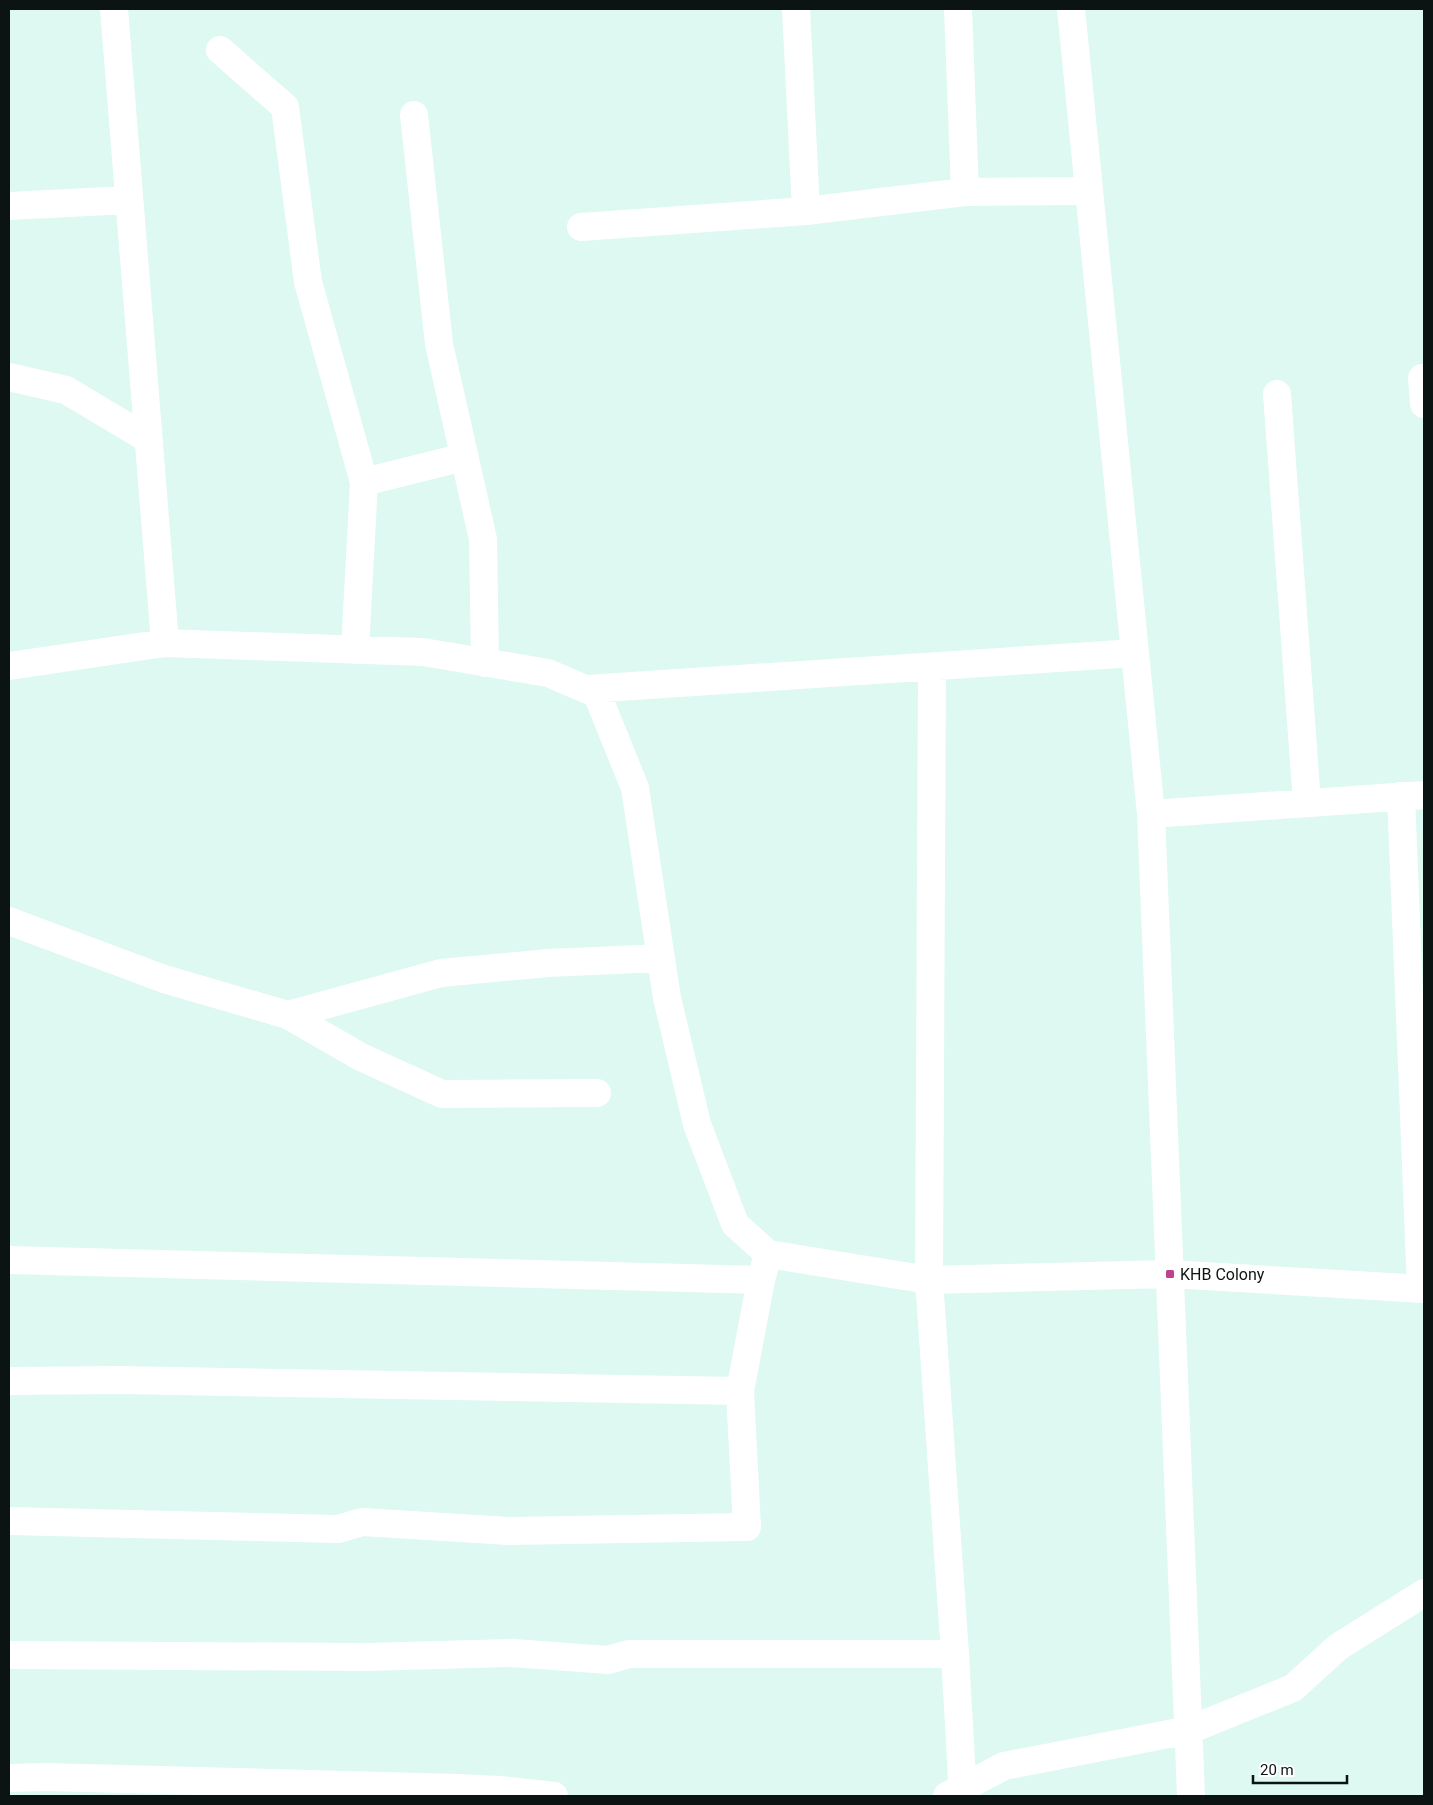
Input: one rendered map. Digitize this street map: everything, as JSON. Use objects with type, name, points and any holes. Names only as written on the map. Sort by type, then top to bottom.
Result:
[{"type":"street","points":[[114,9],[164,643]]},
{"type":"street","points":[[796,9],[806,211]]},
{"type":"street","points":[[958,9],[966,192]]},
{"type":"street","points":[[1071,9],[1151,814],[1191,1796]]},
{"type":"street","points":[[220,50],[285,107],[308,282],[364,482],[355,650]]},
{"type":"street","points":[[414,115],[439,344],[483,539],[485,663]]},
{"type":"street","points":[[581,227],[806,211],[966,192],[1089,191]]},
{"type":"street","points":[[9,206],[128,200]]},
{"type":"street","points":[[9,377],[66,390],[148,439]]},
{"type":"street","points":[[1277,394],[1307,803]]},
{"type":"street","points":[[364,482],[464,457]]},
{"type":"street","points":[[9,666],[164,643],[423,652],[548,673],[596,694],[635,788],[667,998],[697,1124],[734,1224],[768,1254],[929,1280],[1170,1274],[1423,1289],[1413,796],[1151,814]]},
{"type":"street","points":[[587,689],[1136,653]]},
{"type":"street","points":[[932,667],[929,1280],[955,1654],[957,1794],[1004,1766],[1189,1730],[1293,1688],[1338,1647],[1424,1593]]},
{"type":"street","points":[[9,921],[164,979],[288,1015],[361,1056],[442,1094],[597,1093]]},
{"type":"street","points":[[288,1015],[441,973],[548,963],[661,958]]},
{"type":"street","points":[[9,1521],[338,1529],[362,1522],[509,1532],[747,1527],[740,1391],[761,1280],[768,1254]]},
{"type":"street","points":[[9,1260],[761,1280]]},
{"type":"street","points":[[9,1381],[150,1381],[740,1391]]},
{"type":"street","points":[[9,1655],[367,1657],[513,1652],[608,1660],[629,1654],[955,1654]]},
{"type":"street","points":[[9,1778],[492,1789],[554,1796]]},
{"type":"place","name":"KHB Colony","points":[[1170,1274]]}]
